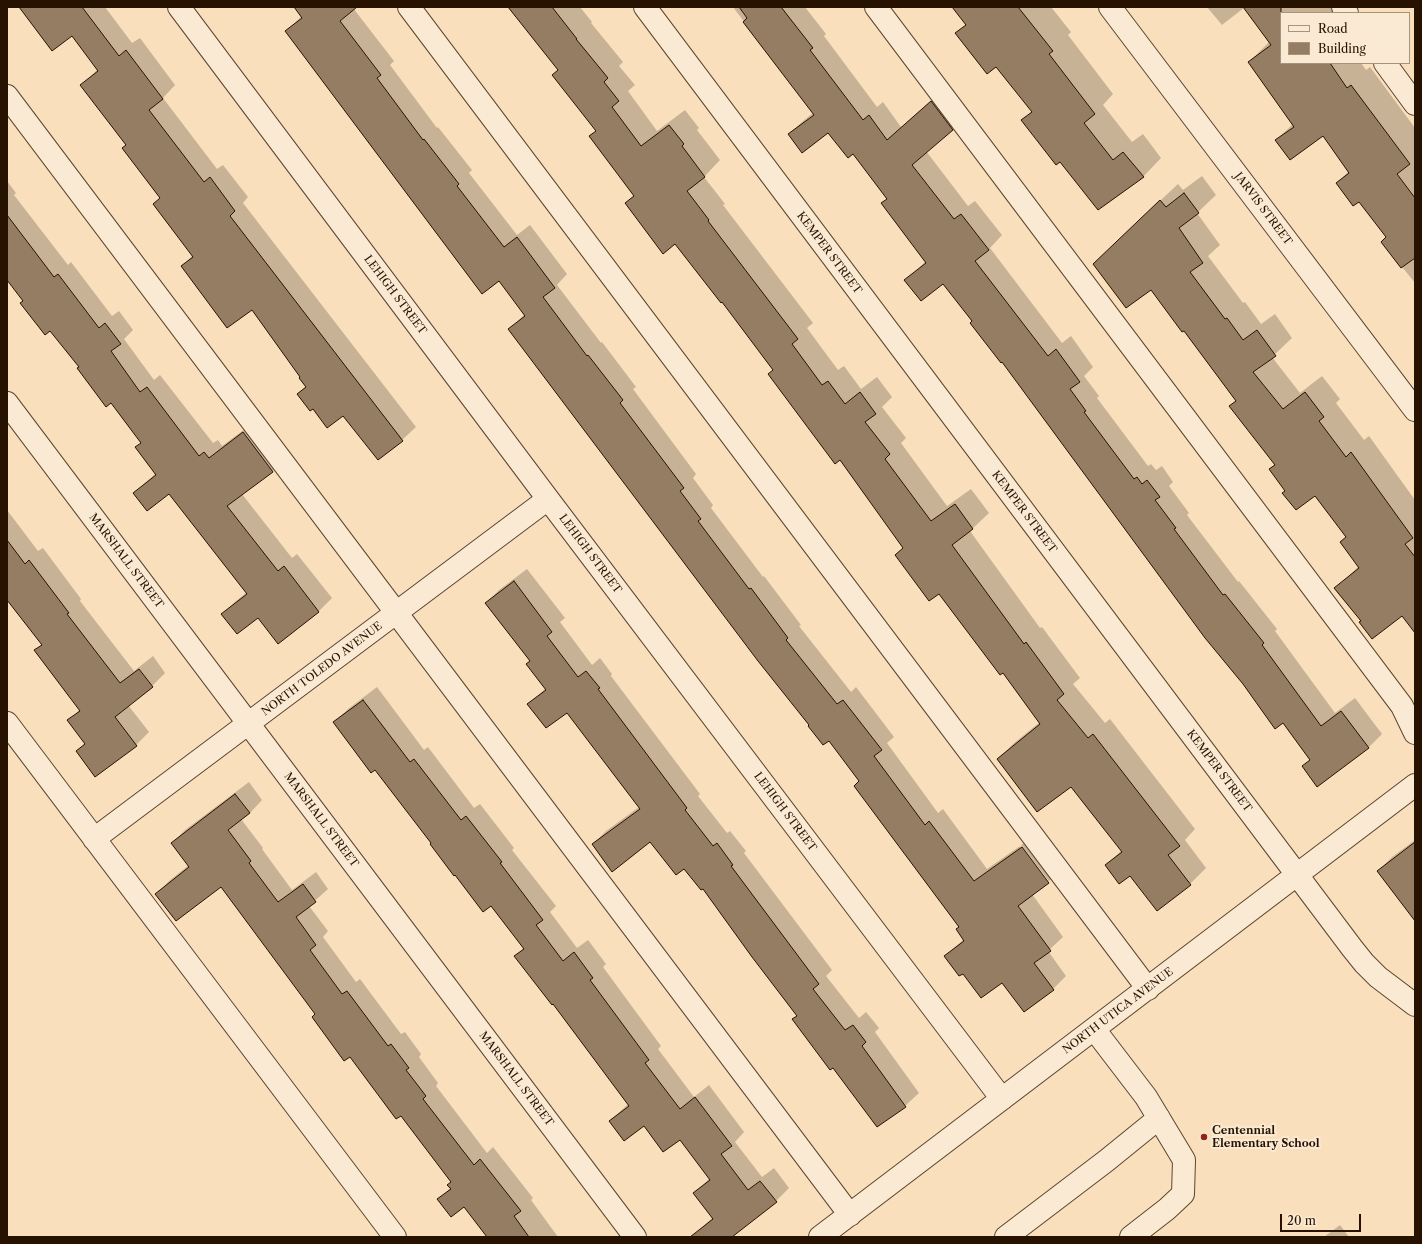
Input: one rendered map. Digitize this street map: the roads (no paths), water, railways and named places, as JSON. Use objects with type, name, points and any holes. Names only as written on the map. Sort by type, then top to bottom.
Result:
[{"type":"street","name":"LEHIGH STREET","points":[[179,7],[548,499],[1002,1099]]},
{"type":"street","points":[[409,7],[1148,989]]},
{"type":"street","name":"KEMPER STREET","points":[[645,7],[1364,963],[1378,977],[1415,1005]]},
{"type":"street","points":[[876,7],[1402,706],[1415,733]]},
{"type":"street","name":"JARVIS STREET","points":[[1110,7],[1415,410]]},
{"type":"street","points":[[1386,64],[1415,104]]},
{"type":"street","points":[[7,96],[850,1215]]},
{"type":"street","name":"MARSHALL STREET","points":[[7,403],[635,1237]]},
{"type":"street","name":"NORTH TOLEDO AVENUE","points":[[94,839],[548,499]]},
{"type":"street","points":[[7,723],[395,1237]]},
{"type":"street","name":"NORTH UTICA AVENUE","points":[[820,1237],[1415,785]]},
{"type":"street","points":[[1094,1029],[1146,1097],[1184,1160],[1183,1194],[1167,1209],[1131,1237]]},
{"type":"street","points":[[1006,1237],[1106,1161],[1159,1118]]},
{"type":"place","name":"Centennial Elementary School","points":[[1204,1137]]}]
